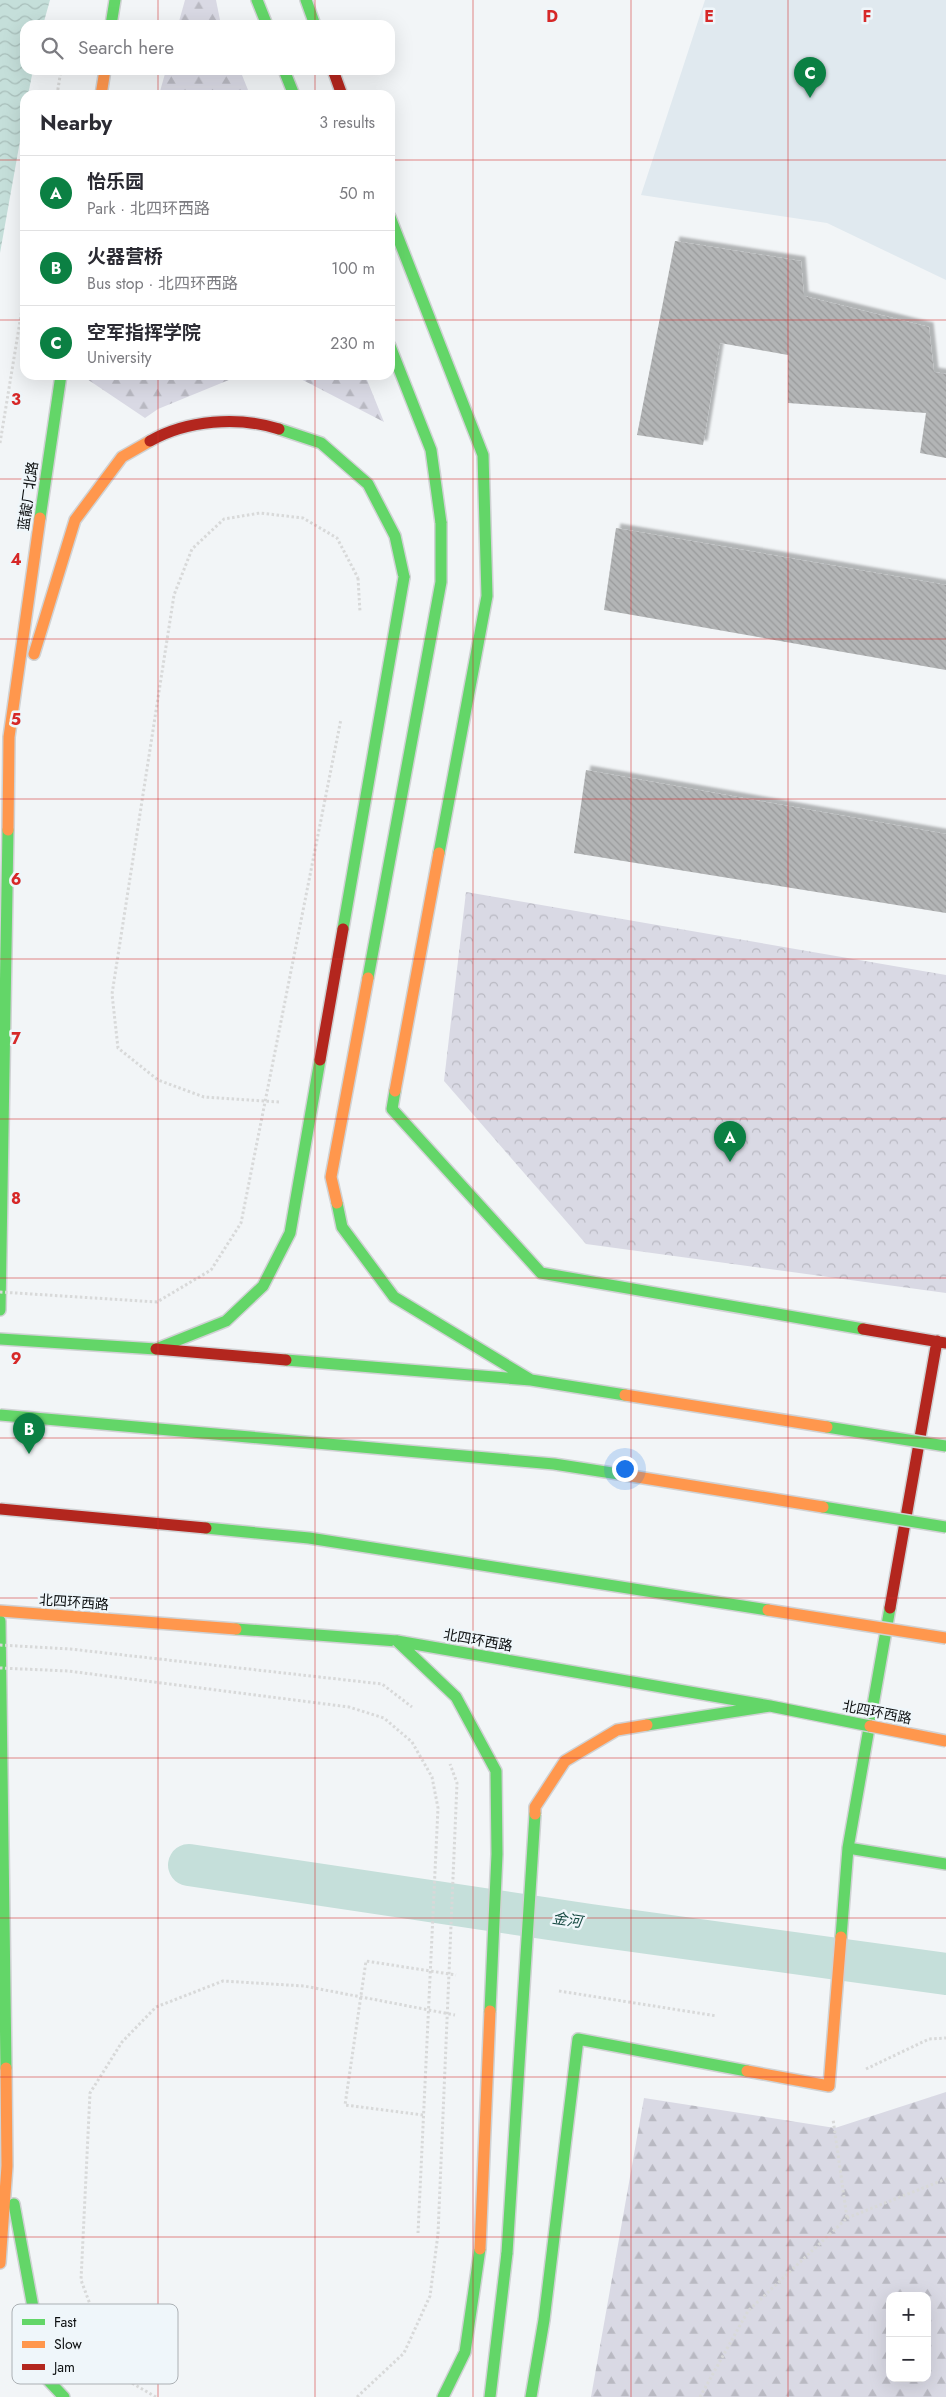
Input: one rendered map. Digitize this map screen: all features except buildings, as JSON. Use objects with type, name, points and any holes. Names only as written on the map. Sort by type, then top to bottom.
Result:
[{"type":"main road","points":[[112,20],[115,0]]},
{"type":"main road","points":[[257,0],[265,20]]},
{"type":"main road","points":[[306,0],[313,20]]},
{"type":"main road","points":[[102,90],[103,75]]},
{"type":"main road","points":[[286,75],[292,90]]},
{"type":"main road","points":[[335,75],[340,90]]},
{"type":"main road","points":[[395,230],[483,455],[487,596],[392,1109],[541,1273],[942,1342],[848,1848],[829,2086],[578,2039],[544,2320],[531,2397]]},
{"type":"main road","points":[[395,359],[431,450],[441,524],[441,582],[331,1177],[342,1226],[394,1297],[531,1380]]},
{"type":"main road","name":"蓝靛厂北路","points":[[0,1310],[9,737],[60,380]]},
{"type":"main road","points":[[9,737],[75,520],[122,458],[159,436],[207,422],[260,423],[321,443],[368,484],[395,536],[404,577],[290,1233],[263,1286],[226,1321],[156,1349]]},
{"type":"main road","points":[[0,1339],[156,1349],[531,1380],[946,1446]]},
{"type":"main road","points":[[0,1415],[554,1464],[946,1527]]},
{"type":"main road","points":[[0,1509],[309,1538],[946,1638]]},
{"type":"main road","name":"北四环西路","points":[[0,1611],[397,1641],[770,1706],[946,1741]]},
{"type":"main road","points":[[0,1621],[7,2166],[0,2263]]},
{"type":"main road","points":[[397,1641],[456,1697],[496,1771],[497,1854],[480,2249],[465,2352],[443,2397]]},
{"type":"main road","points":[[490,2397],[508,2253],[535,1807],[565,1761],[617,1730],[770,1706]]},
{"type":"main road","points":[[848,1848],[946,1864]]},
{"type":"main road","points":[[7,2166],[32,2304]]},
{"type":"main road","points":[[52,2384],[64,2397]]},
{"type":"path","points":[[58,90],[60,75]]},
{"type":"path","points":[[0,443],[20,321]]},
{"type":"path","points":[[283,1102],[204,1097],[158,1080],[118,1048],[112,994],[174,595],[192,549],[224,519],[260,513],[303,518],[338,538],[358,578],[361,620]]},
{"type":"path","points":[[0,1292],[157,1302],[211,1270],[241,1223],[341,717]]},
{"type":"path","points":[[0,1645],[70,1649],[382,1684],[420,1713]]},
{"type":"path","points":[[0,1668],[68,1672],[349,1706],[384,1718],[412,1742],[432,1777],[438,1808],[418,2233]]},
{"type":"path","points":[[358,2397],[404,2353],[430,2296],[438,2234],[457,1783],[447,1758]]},
{"type":"path","points":[[90,2304],[81,2280],[90,2093],[122,2042],[156,2007],[223,1982],[304,1986],[465,2017]]},
{"type":"path","points":[[847,2218],[829,2086],[929,2039],[946,2038]]},
{"type":"path","points":[[345,2105],[424,2115]]},
{"type":"path","points":[[700,2397],[748,2312],[847,2218],[946,2179]]},
{"type":"path","points":[[133,2384],[156,2397]]},
{"type":"shaded area","points":[[705,0],[946,0],[946,280],[827,223],[641,195]]},
{"type":"green space","points":[[185,0],[216,0],[220,20],[179,20]]},
{"type":"green space","points":[[165,75],[242,75],[248,90],[160,90]]},
{"type":"green space","points":[[88,380],[229,380],[158,409],[145,418]]},
{"type":"green space","points":[[303,380],[367,380],[384,422]]},
{"type":"green space","points":[[466,892],[946,975],[946,1293],[586,1244],[444,1081]]},
{"type":"green space","points":[[946,2092],[946,2397],[591,2397],[644,2098],[835,2128]]},
{"type":"water","points":[[0,0],[50,0],[44,20],[20,20],[20,75],[32,75],[29,90],[20,90],[20,141],[0,253]]},
{"type":"waterway","name":"金河","points":[[189,1865],[590,1925],[946,1974]]},
{"type":"traffic: fast","points":[[112,20],[115,0]]},
{"type":"traffic: fast","points":[[257,0],[265,20]]},
{"type":"traffic: fast","points":[[306,0],[313,20]]},
{"type":"traffic: fast","points":[[286,75],[292,90]]},
{"type":"traffic: fast","points":[[395,230],[483,455],[487,596],[439,853]]},
{"type":"traffic: fast","points":[[395,359],[431,450],[441,523]]},
{"type":"traffic: fast","points":[[40,518],[60,380]]},
{"type":"traffic: fast","points":[[279,429],[321,443],[368,484],[395,536],[404,577]]},
{"type":"traffic: fast","points":[[368,978],[441,582],[441,523]]},
{"type":"traffic: fast","points":[[343,929],[404,577]]},
{"type":"traffic: fast","points":[[0,1310],[8,830]]},
{"type":"traffic: fast","points":[[156,1349],[226,1321],[263,1286],[290,1233],[320,1060]]},
{"type":"traffic: fast","points":[[395,1091],[392,1109],[541,1273],[863,1329]]},
{"type":"traffic: fast","points":[[337,1203],[342,1227],[394,1297],[531,1380]]},
{"type":"traffic: fast","points":[[0,1339],[156,1349]]},
{"type":"traffic: fast","points":[[286,1360],[531,1380],[625,1395]]},
{"type":"traffic: fast","points":[[0,1415],[554,1464],[625,1475]]},
{"type":"traffic: fast","points":[[827,1427],[946,1446]]},
{"type":"traffic: fast","points":[[823,1507],[946,1527]]},
{"type":"traffic: fast","points":[[206,1528],[309,1538],[768,1610]]},
{"type":"traffic: fast","points":[[841,1937],[848,1848],[890,1608]]},
{"type":"traffic: fast","points":[[0,1621],[6,2068]]},
{"type":"traffic: fast","points":[[236,1629],[397,1641]]},
{"type":"traffic: fast","points":[[397,1641],[770,1706],[870,1726]]},
{"type":"traffic: fast","points":[[397,1641],[456,1697],[496,1771],[497,1854],[490,2011]]},
{"type":"traffic: fast","points":[[647,1725],[770,1706]]},
{"type":"traffic: fast","points":[[507,2253],[535,1814]]},
{"type":"traffic: fast","points":[[848,1848],[946,1864]]},
{"type":"traffic: fast","points":[[531,2397],[544,2320],[578,2039],[747,2071]]},
{"type":"traffic: fast","points":[[14,2204],[32,2304]]},
{"type":"traffic: fast","points":[[443,2397],[465,2352],[480,2249]]},
{"type":"traffic: fast","points":[[490,2397],[507,2253]]},
{"type":"traffic: fast","points":[[52,2384],[64,2397]]},
{"type":"traffic: slow","points":[[102,90],[104,75]]},
{"type":"traffic: slow","points":[[34,654],[75,520],[122,457],[150,441]]},
{"type":"traffic: slow","points":[[8,830],[9,737],[40,518]]},
{"type":"traffic: slow","points":[[395,1091],[439,853]]},
{"type":"traffic: slow","points":[[337,1203],[331,1177],[368,978]]},
{"type":"traffic: slow","points":[[625,1395],[827,1427]]},
{"type":"traffic: slow","points":[[625,1475],[823,1507]]},
{"type":"traffic: slow","points":[[768,1610],[946,1638]]},
{"type":"traffic: slow","points":[[0,1611],[236,1629]]},
{"type":"traffic: slow","points":[[535,1814],[535,1807],[565,1761],[617,1730],[647,1725]]},
{"type":"traffic: slow","points":[[870,1726],[946,1741]]},
{"type":"traffic: slow","points":[[747,2071],[829,2086],[841,1937]]},
{"type":"traffic: slow","points":[[480,2249],[490,2011]]},
{"type":"traffic: slow","points":[[0,2263],[7,2166],[6,2068]]},
{"type":"traffic: jam","points":[[335,75],[340,90]]},
{"type":"traffic: jam","points":[[150,441],[180,428],[213,422],[247,422],[279,429]]},
{"type":"traffic: jam","points":[[320,1060],[343,929]]},
{"type":"traffic: jam","points":[[863,1329],[946,1343]]},
{"type":"traffic: jam","points":[[890,1608],[937,1341]]},
{"type":"traffic: jam","points":[[156,1349],[286,1360]]},
{"type":"traffic: jam","points":[[0,1509],[206,1528]]},
{"type":"place","name":"空军指挥学院","points":[[810,98]]},
{"type":"place","name":"怡乐园","points":[[730,1162]]},
{"type":"place","name":"火器营桥","points":[[29,1454]]}]
